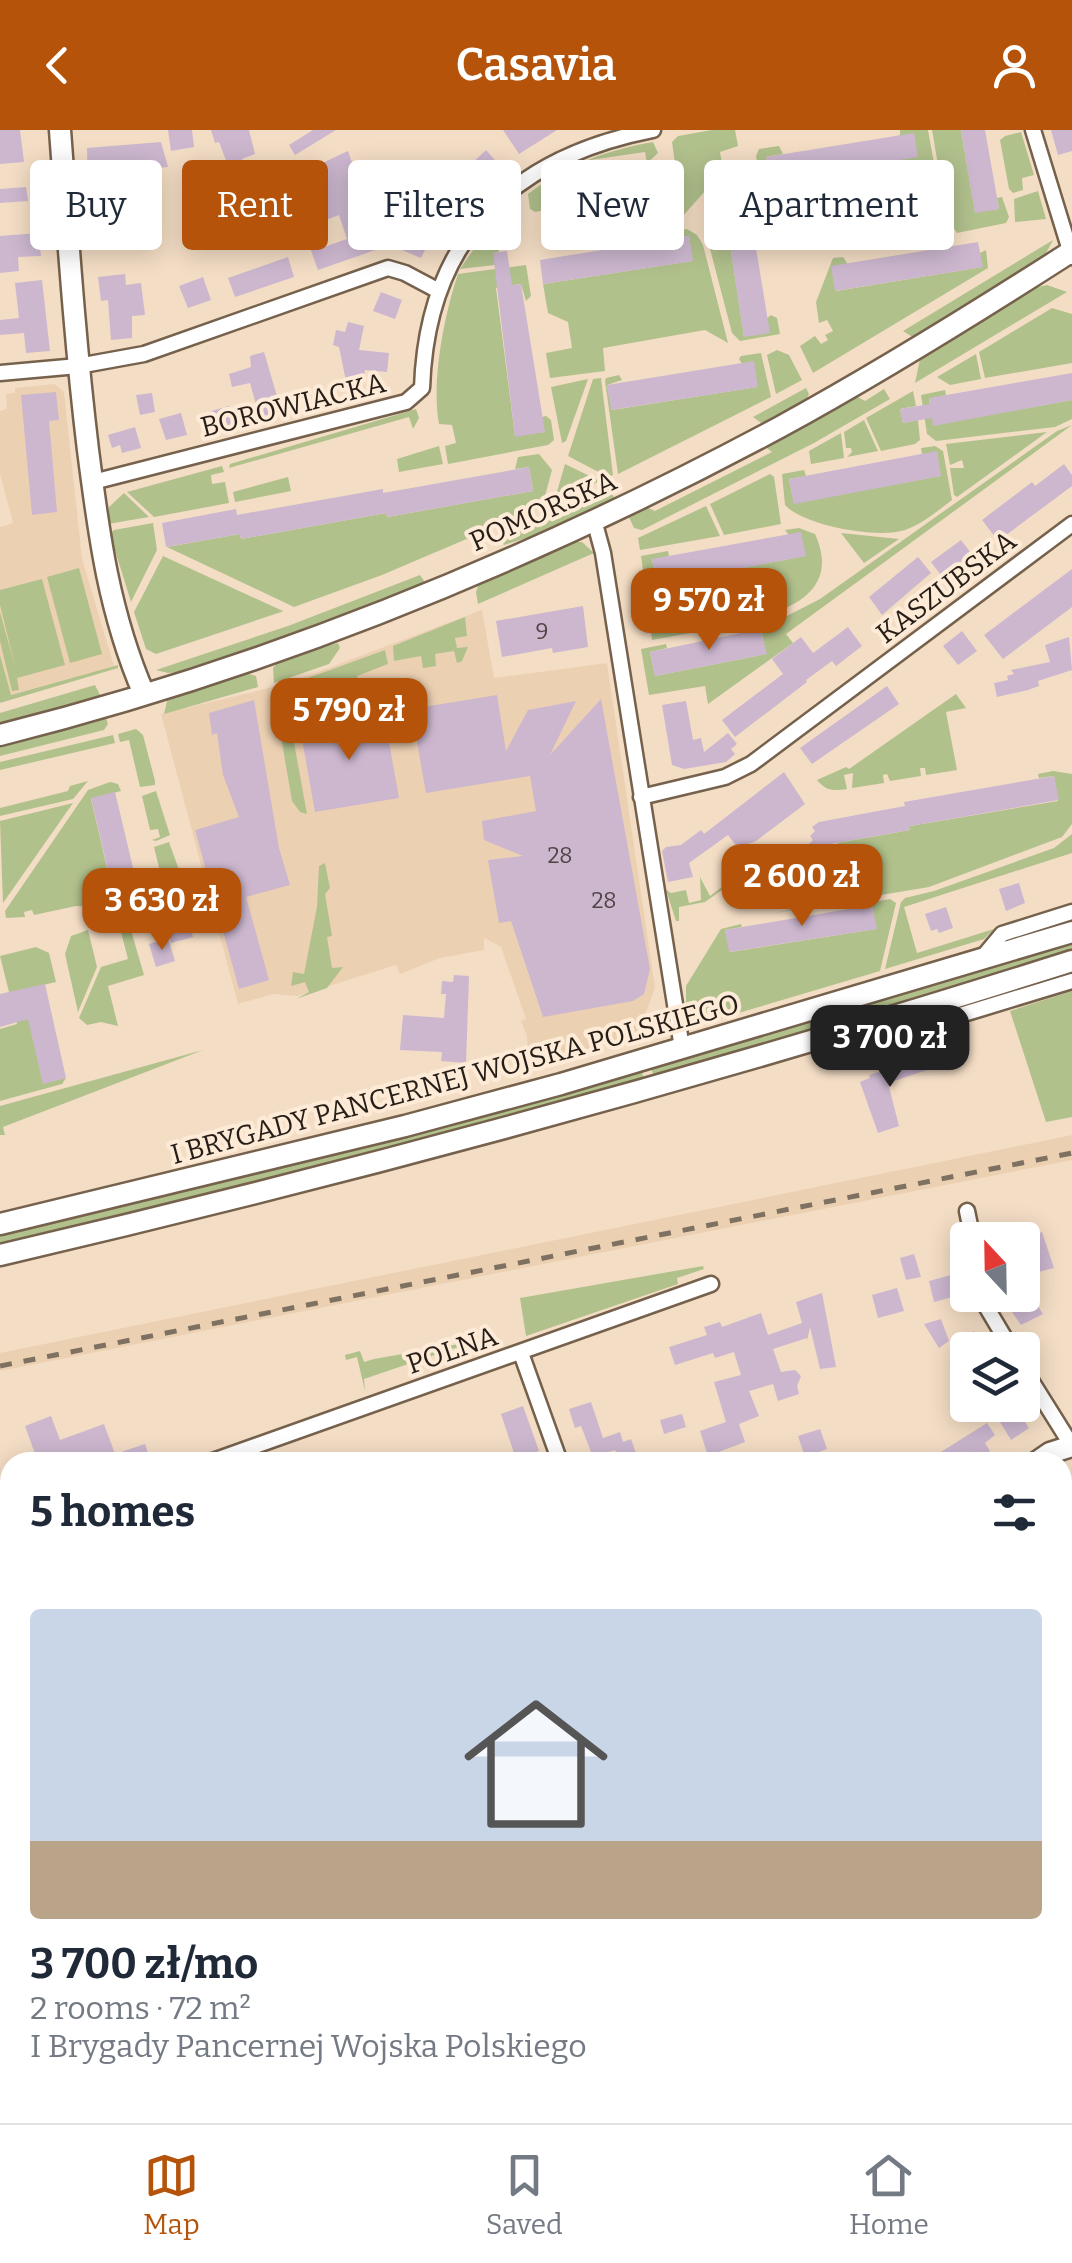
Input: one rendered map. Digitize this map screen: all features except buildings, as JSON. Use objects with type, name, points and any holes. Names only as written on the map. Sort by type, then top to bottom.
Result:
[{"type":"main road","points":[[60,130],[78,366],[106,577],[144,694]]},
{"type":"main road","name":"POMORSKA","points":[[0,735],[144,694],[358,621],[594,520],[782,426],[1072,253]]},
{"type":"main road","name":"I BRYGADY PANCERNEJ WOJSKA POLSKIEGO","points":[[0,1224],[405,1126],[1072,932]]},
{"type":"main road","name":"I BRYGADY PANCERNEJ WOJSKA POLSKIEGO","points":[[0,1255],[406,1154],[809,1042],[1072,961]]},
{"type":"main road","points":[[1053,1452],[1072,1446],[1067,1452]]},
{"type":"street","name":"BOROWIACKA","points":[[92,482],[406,402],[422,388],[438,290],[449,263],[478,222],[543,168],[605,139],[652,130]]},
{"type":"street","points":[[1033,130],[1072,253]]},
{"type":"street","points":[[0,374],[144,354],[388,268],[405,272],[438,290]]},
{"type":"street","points":[[594,520],[603,554],[682,1048]]},
{"type":"street","name":"KASZUBSKA","points":[[640,797],[725,777],[751,764],[1072,524]]},
{"type":"street","name":"I BRYGADY PANCERNEJ WOJSKA POLSKIEGO","points":[[979,961],[1002,934],[1072,912]]},
{"type":"street","name":"I BRYGADY PANCERNEJ WOJSKA POLSKIEGO","points":[[809,1042],[834,1047],[865,1044],[1072,982]]},
{"type":"street","points":[[967,1211],[969,1222]]},
{"type":"street","name":"POLNA","points":[[239,1452],[711,1284]]},
{"type":"street","points":[[521,1353],[556,1452]]},
{"type":"street","points":[[1040,1395],[1072,1446]]},
{"type":"shaded area","points":[[55,384],[64,392],[82,559],[114,666],[10,695],[0,655],[0,527],[13,523],[0,474],[0,411],[7,409],[6,394],[15,393],[15,388]]},
{"type":"shaded area","points":[[482,610],[494,678],[607,663],[655,988],[637,1036],[537,1062],[528,1055],[521,1021],[526,1019],[501,947],[484,938],[484,950],[440,958],[400,974],[396,965],[297,996],[273,994],[238,1004],[161,714],[286,684]]},
{"type":"shaded area","points":[[1072,1135],[1072,1160],[0,1371],[0,1353]]},
{"type":"green space","points":[[735,130],[738,146],[720,152],[721,160],[704,160],[704,192],[684,215],[684,160],[674,160],[672,142],[678,136]]},
{"type":"green space","points":[[900,130],[928,130],[933,160],[827,160],[900,135]]},
{"type":"green space","points":[[932,130],[961,130],[975,212],[999,209],[997,198],[1002,197],[1009,217],[1006,223],[957,233],[954,160],[937,160]]},
{"type":"green space","points":[[1021,132],[1034,175],[1022,178],[1023,190],[1013,193],[1000,140]]},
{"type":"green space","points":[[653,142],[658,153],[650,160],[646,160],[645,152],[589,160]]},
{"type":"green space","points":[[779,146],[783,154],[757,160],[759,149]]},
{"type":"green space","points":[[541,185],[541,211],[530,209],[528,194]]},
{"type":"green space","points":[[1038,191],[1046,219],[1015,222],[1014,199]]},
{"type":"green space","points":[[684,229],[697,235],[703,245],[728,343],[705,330],[603,348],[605,371],[550,378],[546,353],[572,348],[568,322],[548,313],[543,284],[692,261],[689,236],[684,237]]},
{"type":"green space","points":[[1053,240],[1043,259],[914,338],[903,331]]},
{"type":"green space","points":[[473,250],[499,250],[494,253],[495,265],[460,269]]},
{"type":"green space","points":[[710,250],[731,250],[744,336],[771,315],[777,318],[780,334],[740,341],[732,333]]},
{"type":"green space","points":[[986,250],[988,268],[813,373],[800,346],[815,336],[821,344],[828,340],[825,335],[833,331],[827,320],[819,323],[816,302],[833,258],[843,257],[847,263],[836,291],[982,267],[980,253]]},
{"type":"green space","points":[[526,265],[531,296],[526,301],[521,284],[496,288],[515,436],[544,432],[542,417],[546,416],[551,420],[554,440],[548,445],[448,464],[445,446],[456,443],[452,425],[439,424],[438,369],[458,274]]},
{"type":"green space","points":[[1047,285],[1067,292],[915,383],[921,354],[1029,289]]},
{"type":"green space","points":[[1052,308],[1072,314],[1072,363],[985,378],[979,352]]},
{"type":"green space","points":[[777,350],[789,355],[802,380],[776,394],[767,355]]},
{"type":"green space","points":[[761,353],[771,397],[618,474],[606,378],[619,375],[622,380],[607,385],[612,410],[757,387],[739,359]]},
{"type":"green space","points":[[976,354],[981,379],[950,385],[937,377]]},
{"type":"green space","points":[[601,378],[613,475],[608,477],[568,456],[593,379]]},
{"type":"green space","points":[[588,379],[566,441],[562,443],[551,387]]},
{"type":"green space","points":[[806,388],[806,401],[764,425],[753,417]]},
{"type":"green space","points":[[884,389],[890,399],[814,443],[642,530],[634,528],[627,513],[644,506],[655,511],[772,452],[763,445],[854,395],[865,401]]},
{"type":"green space","points":[[945,390],[946,395],[929,399],[934,425],[1072,400],[1072,419],[1055,427],[936,441],[927,434],[921,395]]},
{"type":"green space","points":[[913,391],[916,406],[900,409],[903,423],[918,420],[920,440],[881,451],[866,418]]},
{"type":"green space","points":[[416,409],[419,418],[413,429],[409,417],[229,468],[230,464]]},
{"type":"green space","points":[[864,420],[878,451],[847,457],[852,452],[846,448],[844,432]]},
{"type":"green space","points":[[1072,425],[786,634],[793,643],[708,704],[705,686],[649,695],[641,649],[666,644],[667,648],[650,652],[655,676],[766,654],[761,630],[747,632],[746,628],[777,621],[820,599],[1057,431]]},
{"type":"green space","points":[[1047,432],[957,497],[954,495],[950,468],[964,468],[962,460],[950,465],[946,444]]},
{"type":"green space","points":[[841,433],[844,458],[811,464],[809,451]]},
{"type":"green space","points":[[439,446],[443,464],[399,472],[397,459]]},
{"type":"green space","points":[[935,446],[943,451],[952,500],[905,530],[878,533],[842,529],[808,519],[785,505],[782,474],[804,470],[806,476],[789,479],[794,503],[940,476],[937,452],[922,454],[921,448]]},
{"type":"green space","points":[[539,454],[552,470],[542,507],[382,575],[294,607],[167,547],[240,534],[241,539],[386,513],[387,517],[533,491],[529,467],[515,469],[518,457]]},
{"type":"green space","points":[[565,464],[600,481],[554,502]]},
{"type":"green space","points":[[222,466],[224,472],[211,475],[212,484],[225,482],[229,503],[154,517],[127,492]]},
{"type":"green space","points":[[770,474],[774,477],[781,524],[724,535],[710,504]]},
{"type":"green space","points":[[288,477],[291,491],[235,502],[233,492]]},
{"type":"green space","points":[[609,490],[617,501],[564,526],[504,545],[501,539]]},
{"type":"green space","points":[[124,493],[149,517],[108,524],[109,507]]},
{"type":"green space","points":[[706,506],[720,536],[640,550],[638,538]]},
{"type":"green space","points":[[153,523],[157,550],[131,602],[110,534]]},
{"type":"green space","points":[[799,528],[815,534],[822,559],[819,578],[808,594],[792,605],[749,621],[706,630],[684,604],[644,577],[641,556],[668,551],[669,556],[652,560],[658,584],[805,556],[785,530]]},
{"type":"green space","points":[[841,533],[899,539],[864,563]]},
{"type":"green space","points":[[571,542],[582,542],[594,553],[478,604],[476,592],[480,581]]},
{"type":"green space","points":[[163,556],[284,611],[156,654],[146,649],[134,612]]},
{"type":"green space","points":[[79,568],[102,654],[70,663],[47,577]]},
{"type":"green space","points":[[420,575],[427,585],[305,632],[181,672],[156,670],[288,626]]},
{"type":"green space","points":[[42,579],[65,665],[17,678],[19,690],[12,691],[0,641],[0,612],[15,666],[0,590]]},
{"type":"green space","points":[[644,583],[681,607],[701,631],[652,640],[653,622]]},
{"type":"green space","points":[[465,617],[467,636],[455,638],[457,648],[468,647],[462,661],[457,663],[454,651],[435,654],[436,666],[423,668],[421,656],[394,661],[393,646]]},
{"type":"green space","points":[[338,643],[340,648],[329,664],[274,683],[273,668],[281,658]]},
{"type":"green space","points":[[385,650],[388,664],[357,676],[360,686],[342,688],[333,679],[319,685],[324,691],[311,694],[308,678]]},
{"type":"green space","points":[[0,655],[11,695],[118,668],[0,703]]},
{"type":"green space","points":[[242,672],[256,676],[258,687],[164,714],[168,697]]},
{"type":"green space","points":[[95,685],[101,697],[0,725],[0,713]]},
{"type":"green space","points":[[956,694],[966,708],[946,712],[957,770],[926,775],[925,768],[920,768],[921,776],[890,781],[887,774],[883,775],[884,783],[852,788],[853,773],[844,775],[847,789],[838,790],[817,780],[849,769]]},
{"type":"green space","points":[[306,707],[306,711],[289,715],[307,814],[300,812],[292,801],[280,731],[287,713]]},
{"type":"green space","points":[[105,714],[108,724],[104,730],[0,756],[0,743]]},
{"type":"green space","points":[[136,729],[143,735],[155,785],[140,787],[129,740],[120,742],[118,734]]},
{"type":"green space","points":[[113,735],[115,743],[0,770],[0,762]]},
{"type":"green space","points":[[1038,774],[1072,774],[1072,824],[1062,837],[929,887],[863,898],[854,890],[837,843],[910,830],[910,826],[1058,801],[1054,776],[1039,778]]},
{"type":"green space","points":[[88,781],[73,799],[0,816],[0,808],[68,791],[70,786]]},
{"type":"green space","points":[[110,782],[118,784],[121,791],[91,799],[115,902],[139,896],[138,901],[114,908],[76,906],[34,915],[32,910],[24,912],[25,917],[6,918],[5,911],[88,790]]},
{"type":"green space","points":[[156,791],[170,835],[156,841],[152,840],[160,837],[158,829],[150,830],[142,796]]},
{"type":"green space","points":[[73,803],[3,903],[0,821]]},
{"type":"green space","points":[[1072,834],[1072,853],[904,907],[917,953],[994,929],[984,939],[885,969],[905,898],[1054,848]]},
{"type":"green space","points":[[169,842],[183,881],[181,885],[164,888],[154,847]]},
{"type":"green space","points":[[836,848],[851,893],[849,900],[775,913],[848,897],[837,859],[781,902],[830,859]]},
{"type":"green space","points":[[325,863],[330,888],[325,894],[332,936],[327,937],[332,968],[343,967],[327,988],[296,999],[309,992],[305,982],[291,986],[293,972],[304,974],[317,907],[319,866]]},
{"type":"green space","points":[[743,871],[749,879],[733,882],[705,902],[679,907],[676,921],[666,890],[686,890],[689,903],[701,900],[700,877],[710,896]]},
{"type":"green space","points":[[890,899],[896,903],[880,971],[708,1022],[686,1009],[686,986],[721,929],[741,924],[742,927],[725,930],[730,952],[876,929],[872,906],[858,905]]},
{"type":"green space","points":[[129,919],[134,925],[130,927],[144,975],[108,986],[118,1026],[101,1022],[87,1025],[79,1018],[101,967],[128,959],[120,928]]},
{"type":"green space","points":[[88,930],[97,967],[78,1012],[65,954],[71,936]]},
{"type":"green space","points":[[1072,939],[1072,952],[654,1077],[650,1065]]},
{"type":"green space","points":[[36,947],[49,953],[56,982],[22,990],[43,1083],[66,1078],[62,1084],[0,1101],[0,1029],[17,1024],[0,956]]},
{"type":"green space","points":[[1072,991],[1072,1117],[1046,1122],[1010,1011]]},
{"type":"green space","points":[[203,1050],[3,1127],[5,1135],[0,1135],[0,1106]]},
{"type":"green space","points":[[641,1068],[644,1080],[323,1166],[0,1246],[0,1233]]},
{"type":"green space","points":[[703,1266],[704,1269],[677,1278],[678,1284],[526,1336],[520,1298]]},
{"type":"green space","points":[[482,1333],[503,1344],[477,1353],[473,1342],[364,1379],[365,1391],[357,1357],[346,1360],[345,1355],[360,1351],[364,1362],[482,1340]]},
{"type":"railway","points":[[0,1366],[1072,1153]]}]
